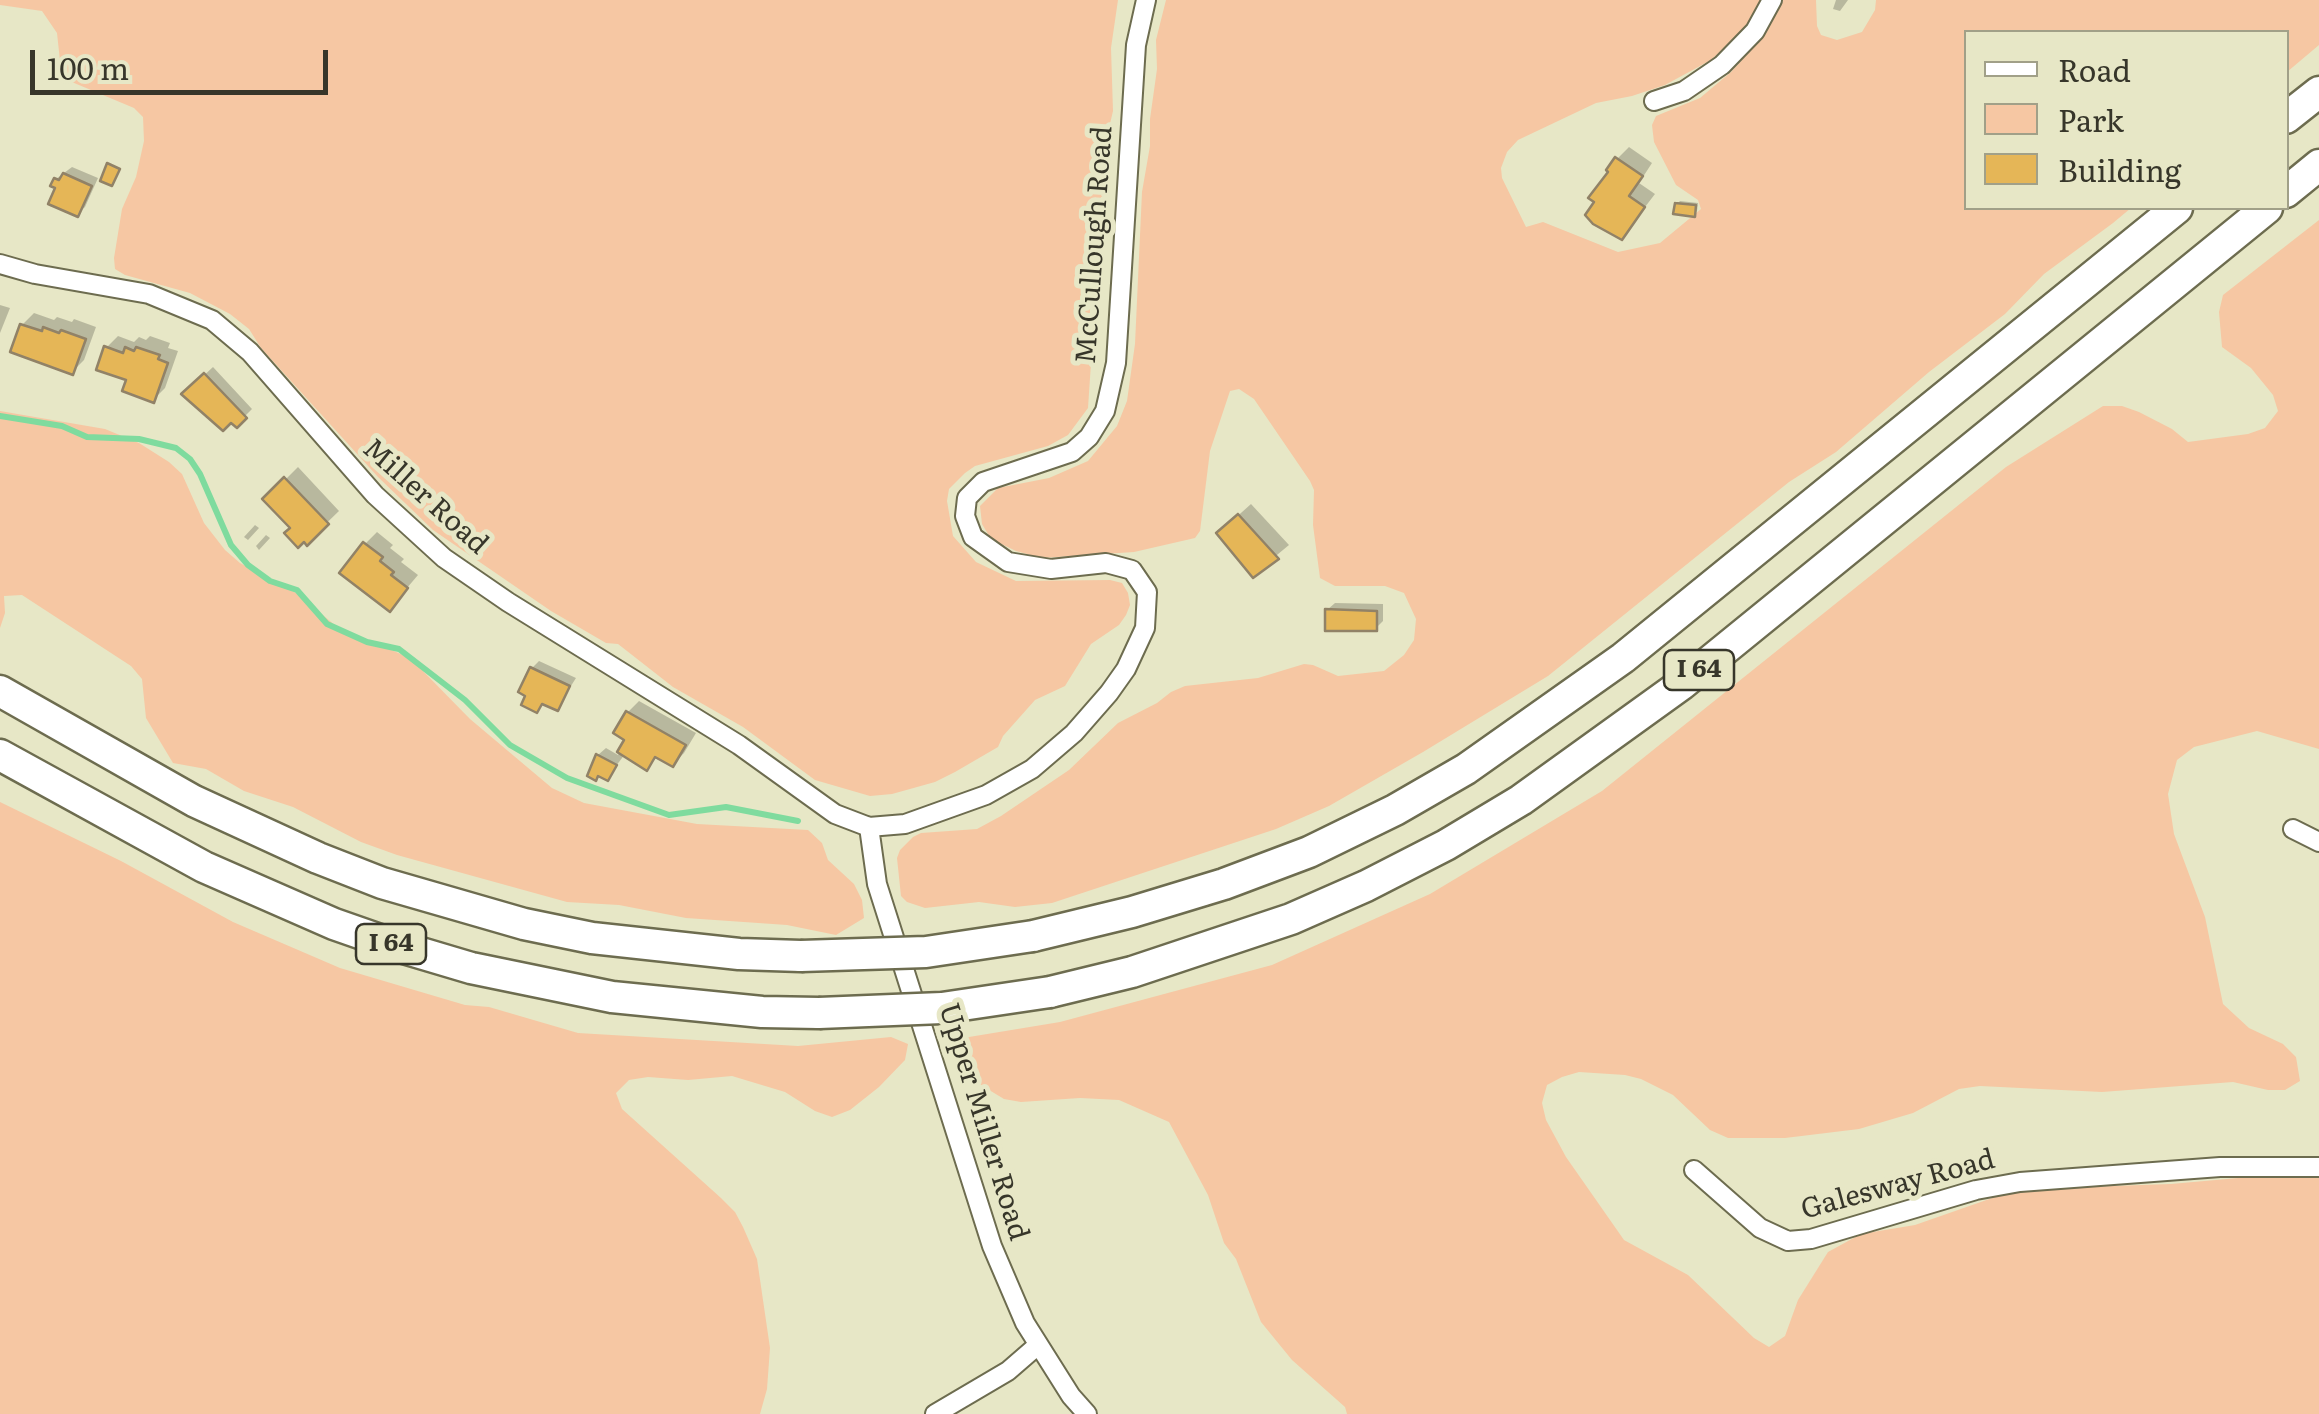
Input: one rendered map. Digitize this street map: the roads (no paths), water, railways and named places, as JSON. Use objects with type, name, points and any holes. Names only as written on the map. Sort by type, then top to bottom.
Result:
[{"type":"highway","points":[[2289,116],[2319,92]]},
{"type":"highway","points":[[2289,190],[2319,165]]},
{"type":"highway","name":"I 64","points":[[0,691],[194,800],[318,858],[382,883],[524,924],[670,948],[801,956],[926,952],[1033,936],[1224,884],[1309,852],[1466,770],[1638,646],[2175,210]]},
{"type":"highway","name":"I 64","points":[[0,756],[204,867],[334,924],[471,968],[612,997],[762,1012],[942,1008],[1050,992],[1132,972],[1292,919],[1382,878],[1521,800],[1682,684],[2265,210]]},
{"type":"street","name":"McCullough Road","points":[[868,827],[927,818],[986,796],[1032,769],[1074,733],[1109,693],[1146,628],[1147,592],[1132,570],[1106,563],[1051,569],[1008,562],[973,537],[965,516],[967,498],[983,482],[1072,452],[1089,437],[1105,411],[1116,363],[1136,45],[1146,0]]},
{"type":"street","points":[[1654,102],[1684,90],[1722,65],[1756,30],[1772,0]]},
{"type":"street","name":"Miller Road","points":[[0,264],[149,294],[174,301],[212,320],[250,352],[375,494],[444,558],[508,602],[740,745],[835,814],[868,827]]},
{"type":"street","name":"Upper Miller Road","points":[[868,827],[878,884],[992,1246],[1038,1345],[1087,1414]]},
{"type":"street","points":[[2294,829],[2319,842]]},
{"type":"street","name":"Galesway Road","points":[[1694,1170],[1760,1228],[1788,1241],[1811,1239],[1976,1190],[2020,1182],[2220,1167],[2319,1167]]},
{"type":"street","points":[[935,1414],[996,1378],[1038,1345]]},
{"type":"waterway","points":[[0,416],[62,426],[87,437],[139,439],[176,448],[200,474],[231,545],[248,565],[270,581],[297,590],[327,624],[367,642],[399,649],[465,700],[510,745],[567,778],[669,815],[726,807],[798,821]]}]
